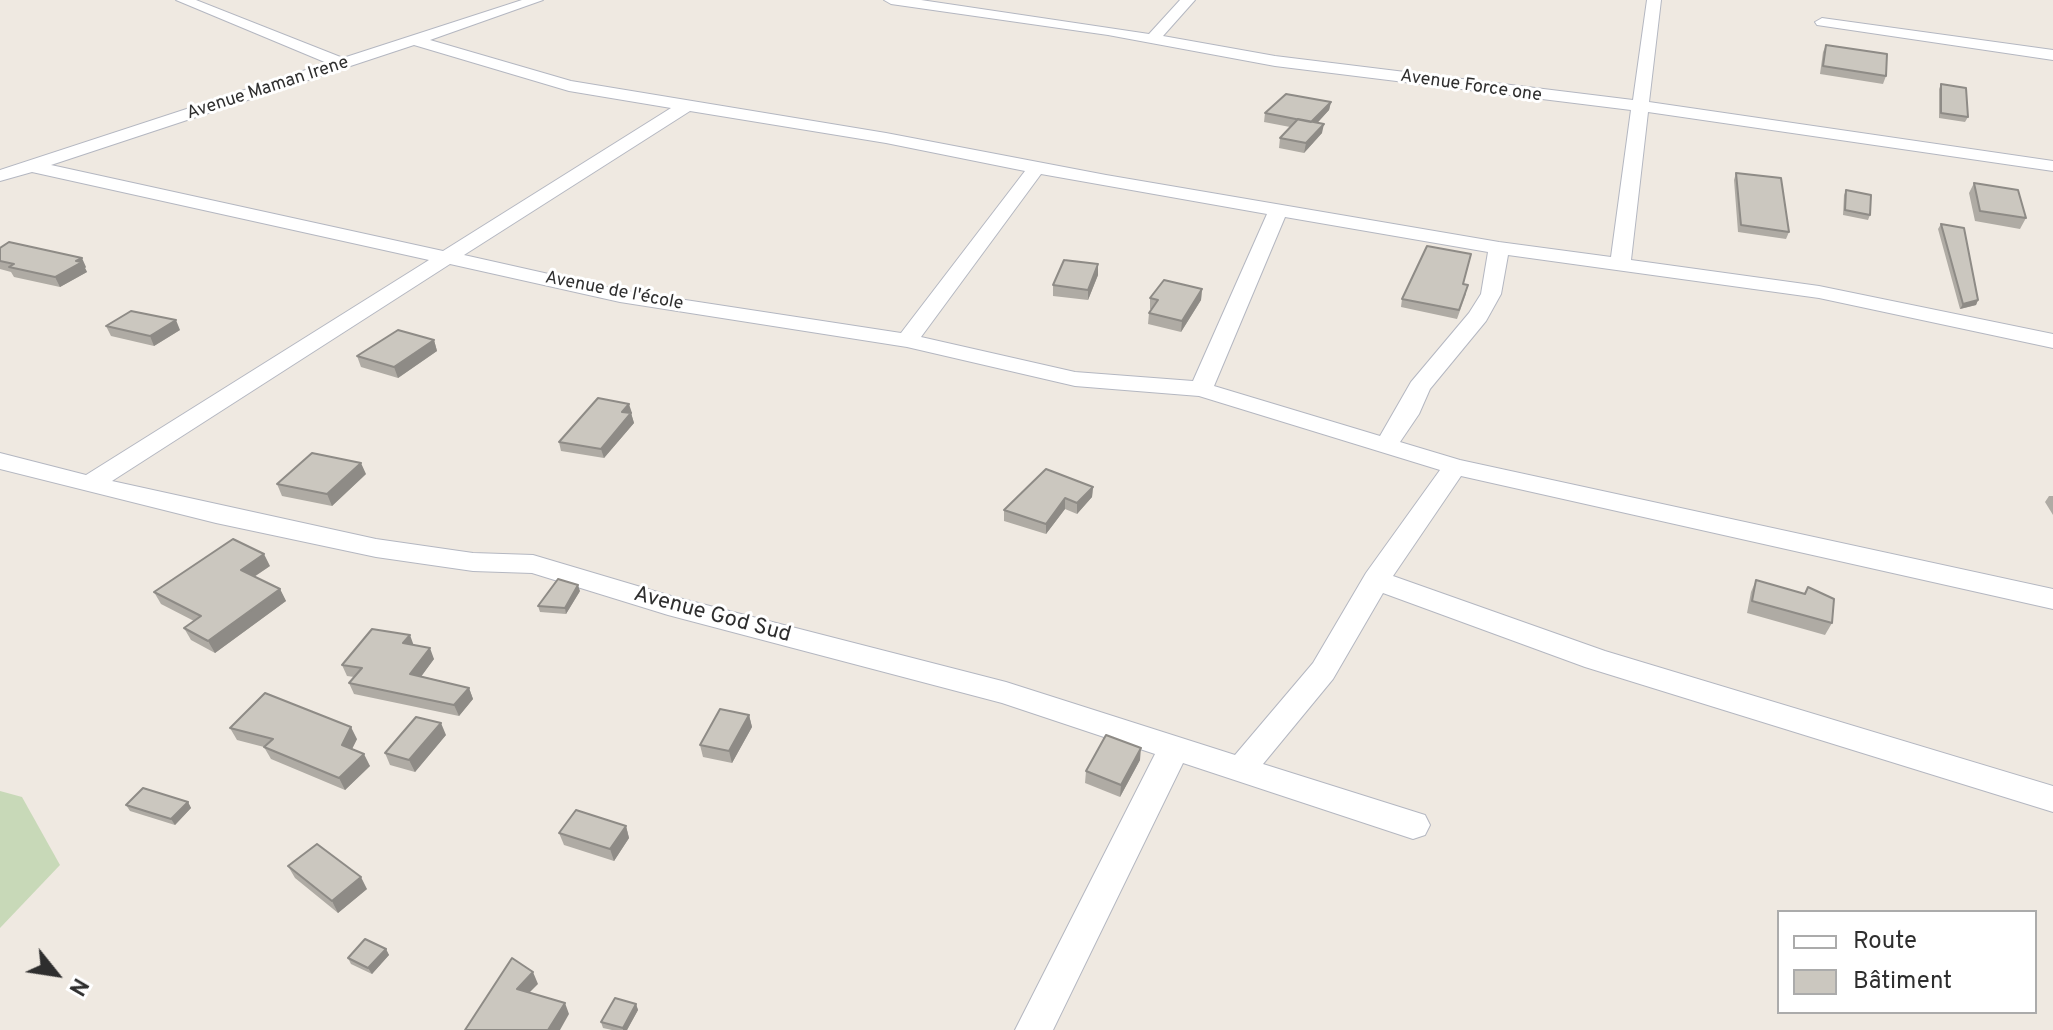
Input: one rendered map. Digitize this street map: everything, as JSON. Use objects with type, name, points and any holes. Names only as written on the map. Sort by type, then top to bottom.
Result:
[{"type":"street","points":[[183,0],[343,64]]},
{"type":"street","name":"Avenue Maman Irene","points":[[0,176],[536,0]]},
{"type":"street","name":"Avenue Force one","points":[[891,0],[1153,38],[1275,61],[1643,108],[2053,166]]},
{"type":"street","points":[[1153,38],[1188,0]]},
{"type":"street","points":[[1620,264],[1643,108],[1654,0]]},
{"type":"street","points":[[1822,22],[2053,55]]},
{"type":"street","points":[[417,41],[569,86],[886,138],[1278,211],[1499,248],[1819,292],[2053,341]]},
{"type":"street","points":[[89,484],[684,107]]},
{"type":"street","name":"Avenue de l'école","points":[[31,166],[620,296],[907,340],[1075,379],[1201,389],[1331,430],[1387,443],[1455,467],[2053,599]]},
{"type":"street","points":[[907,340],[1037,167]]},
{"type":"street","points":[[1201,389],[1278,211]]},
{"type":"street","points":[[1387,443],[1407,414],[1419,387],[1478,316],[1491,294],[1499,248]]},
{"type":"street","name":"Avenue God Sud","points":[[0,461],[376,548],[473,562],[533,564],[668,605],[1006,693],[1413,825]]},
{"type":"street","points":[[1241,771],[1261,742],[1323,671],[1376,580],[1455,467]]},
{"type":"street","points":[[1376,580],[1595,659],[2053,799]]},
{"type":"street","points":[[1034,1030],[1175,746]]},
{"type":"green space","points":[[0,791],[22,797],[60,865],[0,928]]},
{"type":"building","points":[[1826,45],[1887,54],[1886,76],[1823,66]]},
{"type":"building","points":[[1941,84],[1966,88],[1968,117],[1941,113]]},
{"type":"building","points":[[1286,94],[1331,102],[1311,122],[1265,113]]},
{"type":"building","points":[[1298,119],[1324,124],[1306,143],[1280,138]]},
{"type":"building","points":[[1736,173],[1781,178],[1789,232],[1741,225]]},
{"type":"building","points":[[1974,183],[2018,190],[2026,218],[1980,211]]},
{"type":"building","points":[[1846,190],[1871,195],[1870,215],[1845,210]]},
{"type":"building","points":[[1941,224],[1964,228],[1978,300],[1963,304]]},
{"type":"building","points":[[9,242],[82,258],[76,261],[82,262],[55,277],[9,267],[14,264],[0,261],[0,248]]},
{"type":"building","points":[[1427,246],[1471,254],[1463,284],[1468,285],[1459,310],[1402,299]]},
{"type":"building","points":[[1064,260],[1098,264],[1088,290],[1053,285]]},
{"type":"building","points":[[1164,280],[1202,289],[1182,321],[1149,313],[1158,300],[1150,298]]},
{"type":"building","points":[[131,311],[176,320],[150,336],[106,326]]},
{"type":"building","points":[[398,330],[434,340],[394,367],[357,356]]},
{"type":"building","points":[[598,398],[629,404],[622,412],[631,413],[601,449],[559,442]]},
{"type":"building","points":[[312,453],[361,463],[327,494],[277,484]]},
{"type":"building","points":[[1046,469],[1093,487],[1077,503],[1065,498],[1046,524],[1004,510]]},
{"type":"building","points":[[233,539],[264,554],[241,570],[280,589],[208,641],[184,628],[201,616],[154,592]]},
{"type":"building","points":[[558,579],[578,585],[565,608],[538,606]]},
{"type":"building","points":[[1756,580],[1805,594],[1808,587],[1834,599],[1832,623],[1752,601]]},
{"type":"building","points":[[372,629],[410,635],[403,643],[430,648],[410,674],[469,688],[454,705],[349,683],[362,668],[342,665]]},
{"type":"building","points":[[265,693],[351,727],[342,745],[364,754],[339,778],[264,747],[273,739],[230,728]]},
{"type":"building","points":[[720,709],[749,715],[729,751],[700,745]]},
{"type":"building","points":[[416,717],[441,723],[409,760],[385,753]]},
{"type":"building","points":[[1106,735],[1141,748],[1121,785],[1086,771]]},
{"type":"building","points":[[143,788],[188,802],[171,819],[126,805]]},
{"type":"building","points":[[576,810],[626,826],[610,849],[559,833]]},
{"type":"building","points":[[317,844],[361,877],[332,901],[288,866]]},
{"type":"building","points":[[365,939],[386,949],[368,968],[348,958]]},
{"type":"building","points":[[512,958],[533,972],[517,989],[565,1003],[548,1030],[465,1030]]},
{"type":"building","points":[[615,998],[636,1004],[623,1028],[601,1022]]}]
